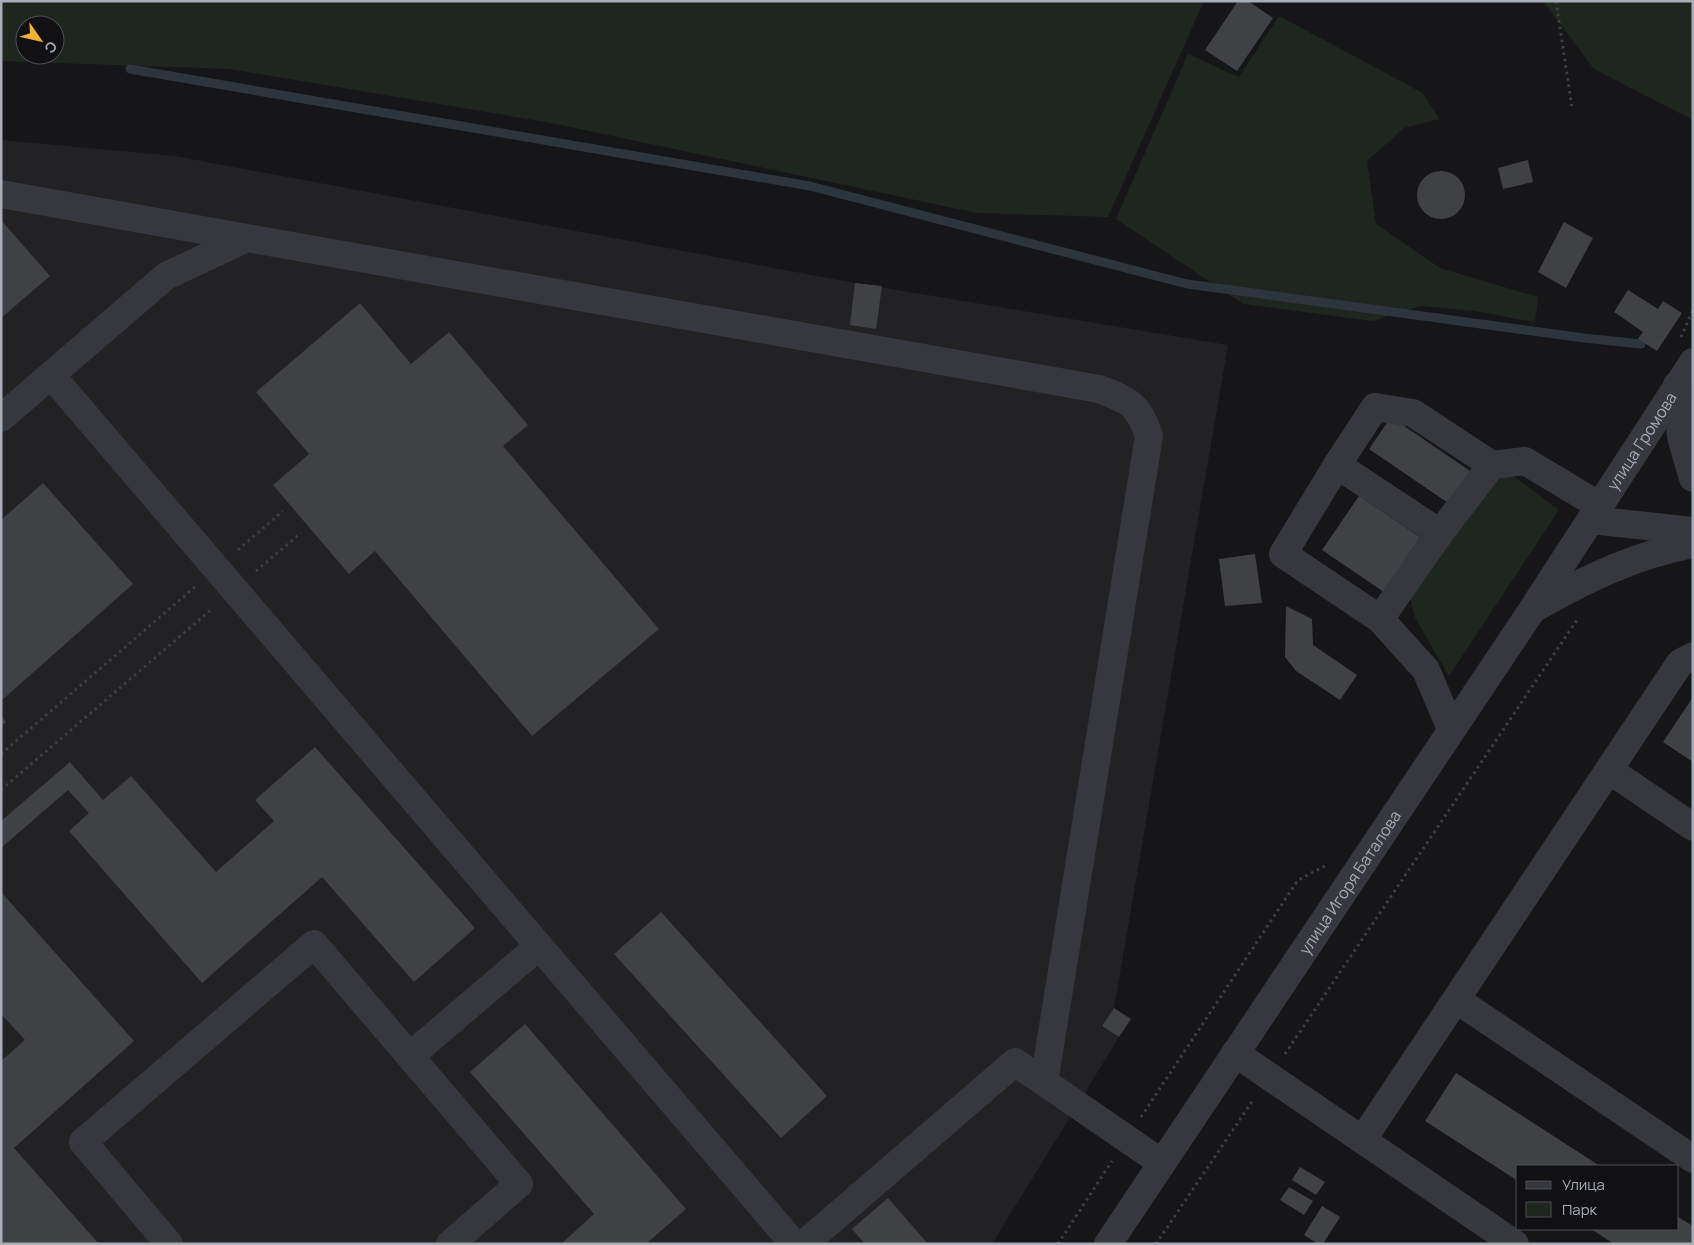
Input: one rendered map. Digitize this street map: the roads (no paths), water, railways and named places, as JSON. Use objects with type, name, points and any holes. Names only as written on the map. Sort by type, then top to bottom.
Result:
[{"type":"street","points":[[1,194],[1099,389],[1122,397],[1142,416],[1149,436],[1044,1082]]},
{"type":"street","points":[[1,418],[166,276],[247,238]]},
{"type":"street","name":"улица Громова","points":[[1596,513],[1678,385],[1686,352]]},
{"type":"street","points":[[51,375],[794,1244]]},
{"type":"street","points":[[1678,385],[1680,437],[1693,478]]},
{"type":"street","points":[[1451,729],[1426,670],[1380,619],[1283,554],[1375,407],[1413,413],[1492,465],[1525,461],[1596,513],[1693,531]]},
{"type":"street","points":[[1337,465],[1440,533]]},
{"type":"street","points":[[1380,619],[1440,533],[1492,465]]},
{"type":"street","name":"улица Игоря Баталова","points":[[1108,1244],[1596,513]]},
{"type":"street","points":[[1532,610],[1610,569],[1653,554],[1693,544]]},
{"type":"street","points":[[1362,1139],[1457,1000],[1680,663],[1693,656]]},
{"type":"street","points":[[1609,770],[1693,826]]},
{"type":"street","points":[[170,1244],[82,1142],[314,944],[519,1184],[450,1244]]},
{"type":"street","points":[[410,1056],[539,946]]},
{"type":"street","points":[[1457,1000],[1693,1160]]},
{"type":"street","points":[[1235,1053],[1515,1244]]},
{"type":"street","points":[[804,1244],[1015,1062],[1162,1163]]},
{"type":"waterway","points":[[130,69],[810,186],[1187,284],[1584,338],[1641,344]]}]
